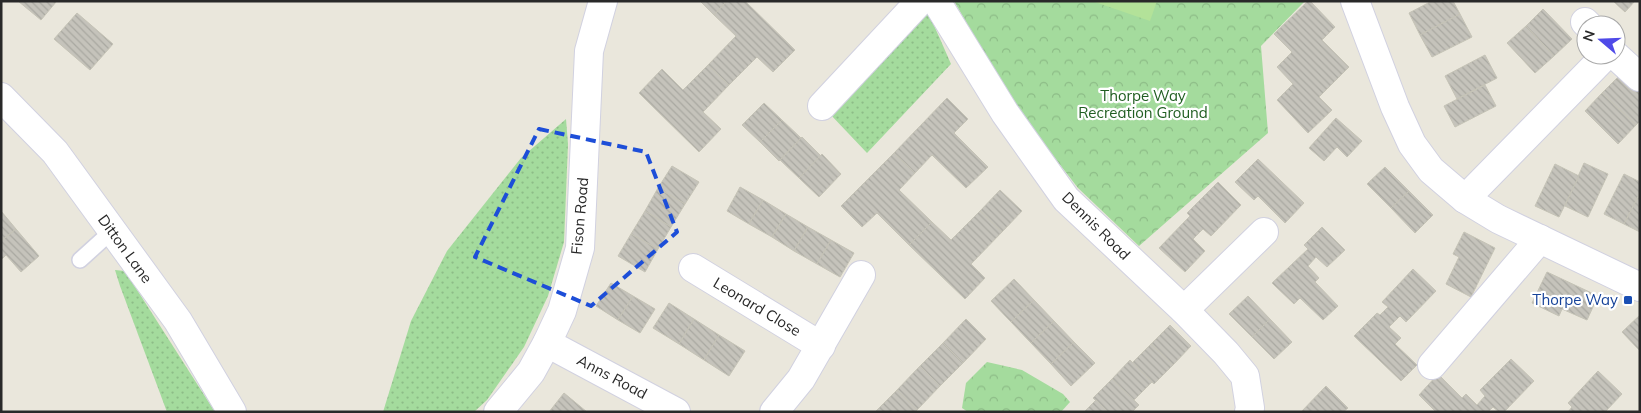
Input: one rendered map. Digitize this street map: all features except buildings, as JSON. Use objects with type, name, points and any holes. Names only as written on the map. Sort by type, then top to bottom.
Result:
[{"type":"street","name":"Fison Road","points":[[498,412],[531,372],[548,342],[562,311],[580,248],[589,51],[603,1]]},
{"type":"street","points":[[822,106],[920,1]]},
{"type":"street","name":"Dennis Road","points":[[936,1],[1005,112],[1066,199],[1184,310],[1226,353],[1245,376],[1249,412]]},
{"type":"street","points":[[1355,1],[1395,107],[1412,144],[1431,170],[1465,199],[1498,219],[1640,287]]},
{"type":"street","points":[[1465,199],[1596,65]]},
{"type":"street","points":[[1626,65],[1639,76]]},
{"type":"street","name":"Ditton Lane","points":[[1,97],[54,152],[112,231],[178,322],[232,412]]},
{"type":"street","points":[[1184,310],[1264,232]]},
{"type":"street","points":[[1432,365],[1540,239]]},
{"type":"street","name":"Leonard Close","points":[[692,268],[821,346]]},
{"type":"street","points":[[774,412],[801,379],[861,275]]},
{"type":"street","name":"Anns Road","points":[[548,342],[676,412]]},
{"type":"lane","points":[[80,260],[112,231]]},
{"type":"highlighted area","points":[[539,129],[646,152],[677,232],[591,306],[475,257]]},
{"type":"green space","name":"Thorpe Way Recreation Ground","points":[[954,1],[1305,1],[1261,46],[1268,133],[1139,246],[1078,188],[1013,104]]},
{"type":"green space","points":[[1092,1],[1157,1],[1150,21]]},
{"type":"green space","points":[[926,7],[951,64],[867,153],[829,113]]},
{"type":"green space","points":[[566,119],[568,144],[564,242],[548,296],[524,347],[487,400],[474,412],[383,412],[411,321],[447,251],[521,158]]},
{"type":"green space","points":[[115,270],[125,271],[215,412],[167,412]]},
{"type":"green space","points":[[987,362],[1022,370],[1063,394],[1070,402],[1061,412],[968,412],[962,408],[966,383]]},
{"type":"place","name":"Thorpe Way","points":[[1628,300]]}]
